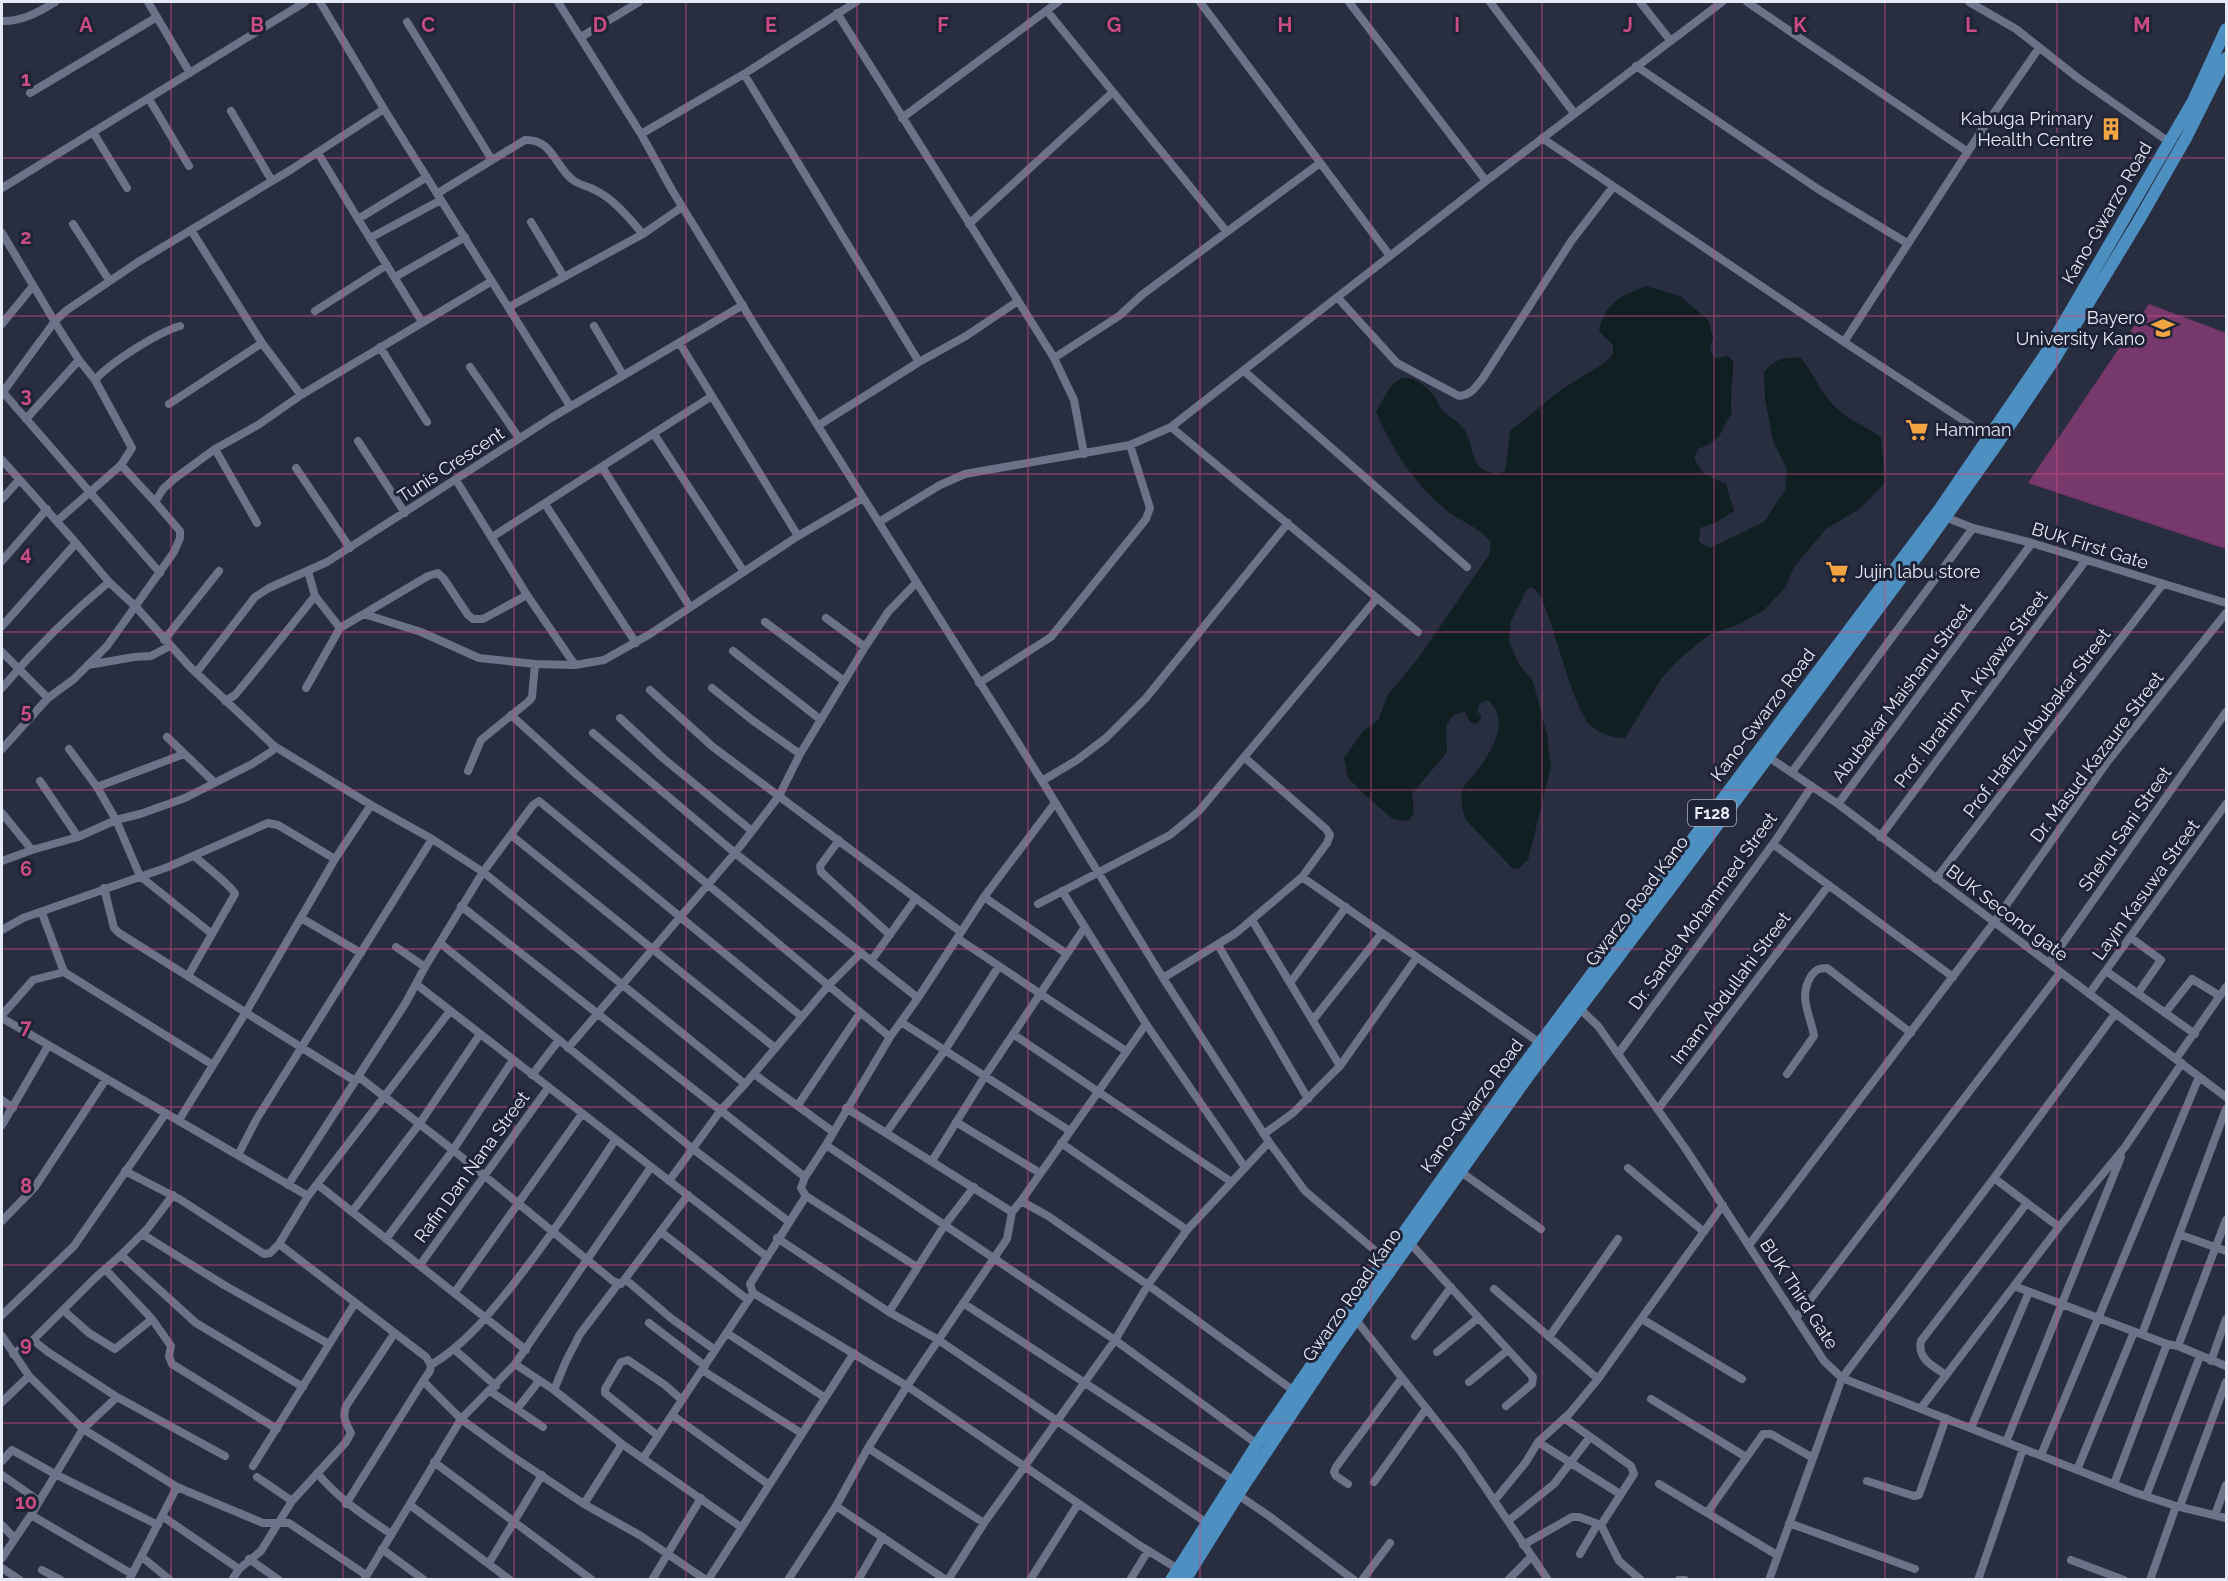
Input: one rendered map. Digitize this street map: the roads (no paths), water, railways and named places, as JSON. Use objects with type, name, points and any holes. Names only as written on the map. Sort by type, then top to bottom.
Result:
[{"type":"main road","name":"Kano-Gwarzo Road","points":[[1178,1576],[1233,1480],[1385,1258],[1487,1124],[1540,1043],[1927,526],[1989,437],[2026,393],[2046,353],[2193,101],[2226,29]]},
{"type":"main road","name":"Gwarzo Road Kano","points":[[1178,1576],[1238,1495],[1356,1320],[1461,1172],[1487,1124],[1682,873],[1945,517],[2139,220],[2186,138],[2226,58]]},
{"type":"street","points":[[2,21],[11,22],[27,17],[56,2]]},
{"type":"street","points":[[148,2],[190,73]]},
{"type":"street","points":[[2,188],[305,2]]},
{"type":"street","points":[[320,2],[384,109],[570,406]]},
{"type":"street","points":[[558,2],[863,498],[1163,978],[1266,1138],[1305,1191],[1385,1258]]},
{"type":"street","points":[[581,37],[639,2]]},
{"type":"street","points":[[641,134],[744,74],[856,2]]},
{"type":"street","points":[[902,118],[1058,2]]},
{"type":"street","points":[[1200,2],[1390,256]]},
{"type":"street","points":[[1349,2],[1486,181]]},
{"type":"street","points":[[1490,2],[1574,113]]},
{"type":"street","points":[[1640,2],[1670,40]]},
{"type":"street","points":[[879,522],[940,485],[965,474],[1130,445],[1172,427],[1574,113],[1722,2]]},
{"type":"street","points":[[1747,2],[1968,152]]},
{"type":"street","points":[[1969,2],[1979,4],[2016,29],[2078,78],[2169,142]]},
{"type":"street","points":[[1047,10],[1227,232]]},
{"type":"street","points":[[837,13],[1054,358],[1074,400],[1084,454]]},
{"type":"street","points":[[30,93],[157,17]]},
{"type":"street","points":[[407,22],[492,160]]},
{"type":"street","points":[[1844,342],[1907,243],[2039,48]]},
{"type":"street","points":[[1636,66],[1818,189],[1907,243]]},
{"type":"street","points":[[744,74],[919,362]]},
{"type":"street","points":[[969,224],[1113,92]]},
{"type":"street","points":[[149,99],[189,166]]},
{"type":"street","points":[[160,573],[2,391],[55,321],[109,280],[318,153],[384,109]]},
{"type":"street","points":[[231,111],[272,181]]},
{"type":"street","points":[[93,132],[127,188]]},
{"type":"street","points":[[1542,138],[1989,437]]},
{"type":"street","points":[[370,238],[440,197],[525,140],[536,140],[544,145],[572,179],[596,190],[621,209],[643,234]]},
{"type":"street","points":[[318,153],[422,322]]},
{"type":"street","points":[[1054,358],[1119,316],[1143,294],[1320,163]]},
{"type":"street","points":[[358,219],[427,177]]},
{"type":"street","points":[[1338,298],[1397,363],[1459,396],[1471,393],[1572,240],[1613,187]]},
{"type":"street","points":[[509,308],[643,234],[682,207]]},
{"type":"street","points":[[531,222],[564,277]]},
{"type":"street","points":[[73,224],[109,280]]},
{"type":"street","points":[[191,231],[262,342],[301,395]]},
{"type":"street","points":[[2,233],[79,360],[95,380],[132,448],[121,465],[57,522]]},
{"type":"street","points":[[395,277],[465,237]]},
{"type":"street","points":[[315,311],[387,265]]},
{"type":"street","points":[[155,502],[174,478],[215,449],[492,281]]},
{"type":"street","points":[[2,324],[33,286]]},
{"type":"street","points":[[819,425],[919,362],[966,336],[1018,301]]},
{"type":"street","name":"Tunis Crescent","points":[[196,673],[255,597],[350,548],[570,406],[680,344],[743,305]]},
{"type":"street","points":[[95,380],[103,370],[114,363],[169,329],[180,326]]},
{"type":"street","points":[[594,326],[623,375]]},
{"type":"street","points":[[169,404],[262,342]]},
{"type":"street","points":[[680,344],[798,537]]},
{"type":"street","points":[[380,347],[427,422]]},
{"type":"street","points":[[26,420],[79,360]]},
{"type":"street","points":[[470,367],[519,438]]},
{"type":"street","points":[[1244,371],[1467,567]]},
{"type":"street","points":[[492,537],[712,396]]},
{"type":"street","points":[[1172,427],[1418,632]]},
{"type":"street","points":[[654,434],[744,572]]},
{"type":"street","points":[[358,441],[405,513]]},
{"type":"street","points":[[979,683],[1051,637],[1146,519],[1150,508],[1130,445]]},
{"type":"street","points":[[215,449],[257,523]]},
{"type":"street","points":[[2,460],[109,582],[136,607],[164,640],[274,746],[432,839],[483,872],[746,1084]]},
{"type":"street","points":[[2,749],[48,698],[107,646],[178,545],[180,531],[121,465]]},
{"type":"street","points":[[602,467],[690,607]]},
{"type":"street","points":[[296,468],[350,548]]},
{"type":"street","points":[[2,499],[19,480]]},
{"type":"street","points":[[456,480],[527,595],[575,665]]},
{"type":"street","points":[[364,614],[421,632],[479,658],[535,664],[575,665],[604,660],[636,643],[798,537],[863,498]]},
{"type":"street","points":[[545,504],[636,643]]},
{"type":"street","points":[[2,561],[46,509]]},
{"type":"street","name":"BUK First Gate","points":[[1945,517],[1973,528],[2032,543],[2226,603]]},
{"type":"street","points":[[1041,781],[1077,760],[1106,738],[1146,698],[1288,523]]},
{"type":"street","points":[[1792,772],[1973,528]]},
{"type":"street","points":[[2,626],[76,543]]},
{"type":"street","name":"Abubakar Maishanu Street","points":[[1838,804],[2032,543]]},
{"type":"street","name":"Prof. Ibrahim A. Kiyawa Street","points":[[1880,837],[2086,560]]},
{"type":"street","points":[[164,640],[219,571]]},
{"type":"street","points":[[308,571],[315,596],[340,628]]},
{"type":"street","points":[[306,688],[340,628],[428,576],[438,573],[473,619],[483,619],[527,595]]},
{"type":"street","points":[[2,688],[17,669],[72,614],[109,582]]},
{"type":"street","points":[[568,1048],[735,853],[779,795],[800,754],[865,647],[888,612],[916,583]]},
{"type":"street","name":"Prof. Hafizu Abubakar Street","points":[[1936,879],[2162,585]]},
{"type":"street","points":[[227,703],[315,596]]},
{"type":"street","points":[[1038,904],[1170,835],[1199,812],[1377,598]]},
{"type":"street","name":"Dr. Masud Kazaure Street","points":[[1749,1245],[1995,921],[2108,761],[2226,613]]},
{"type":"street","points":[[826,618],[865,647]]},
{"type":"street","points":[[765,622],[844,681]]},
{"type":"street","points":[[88,665],[151,656],[170,646]]},
{"type":"street","points":[[733,651],[821,720]]},
{"type":"street","points":[[2,652],[48,698]]},
{"type":"street","points":[[468,771],[481,740],[529,702],[532,697],[535,664]]},
{"type":"street","points":[[712,688],[800,754]]},
{"type":"street","points":[[650,690],[713,747],[916,898],[999,966],[1126,1051]]},
{"type":"street","name":"Shehu Sani Street","points":[[2049,963],[2226,712]]},
{"type":"street","points":[[511,715],[577,775],[890,1037]]},
{"type":"street","points":[[620,718],[664,759],[752,831]]},
{"type":"street","points":[[593,733],[735,853],[918,998]]},
{"type":"street","points":[[167,737],[215,783]]},
{"type":"street","points":[[2,861],[78,837],[116,820],[185,798],[252,764],[272,751],[274,746]]},
{"type":"street","points":[[69,749],[97,787],[116,820],[140,876],[212,934]]},
{"type":"street","points":[[97,787],[183,754]]},
{"type":"street","name":"BUK Second gate","points":[[1767,756],[1838,804],[2226,1097]]},
{"type":"street","points":[[1163,978],[1218,945],[1252,920],[1302,877],[1327,843],[1330,835],[1326,829],[1244,758]]},
{"type":"street","points":[[40,781],[78,837]]},
{"type":"street","name":"Dr. Sanda Mohammed Street","points":[[1618,1054],[1773,844],[1812,786]]},
{"type":"street","points":[[288,1185],[357,1079],[483,872],[533,805],[541,801],[802,1017]]},
{"type":"street","points":[[917,1267],[806,1197],[801,1188],[832,1131],[890,1037],[984,897],[1055,803]]},
{"type":"street","name":"Layin Kasuwa Street","points":[[2089,994],[2226,804]]},
{"type":"street","points":[[179,1120],[246,1012],[335,859],[371,805]]},
{"type":"street","points":[[2,813],[32,850]]},
{"type":"street","points":[[2,930],[22,918],[42,913],[194,856],[268,823],[278,825],[335,859]]},
{"type":"street","points":[[511,835],[774,1047]]},
{"type":"street","points":[[238,1155],[256,1120],[432,839]]},
{"type":"street","points":[[839,840],[820,866],[821,872],[890,935]]},
{"type":"street","points":[[1773,844],[1953,977]]},
{"type":"street","points":[[188,976],[235,894],[233,889],[194,856]]},
{"type":"street","points":[[1302,877],[1540,1043]]},
{"type":"street","name":"Imam Abdullahi Street","points":[[1658,1109],[1829,885]]},
{"type":"street","points":[[104,888],[114,928],[246,1012],[385,1096],[588,1258],[715,1350]]},
{"type":"street","points":[[1062,891],[1146,1024],[1245,1166]]},
{"type":"street","points":[[984,897],[1067,954]]},
{"type":"street","points":[[871,961],[916,898]]},
{"type":"street","points":[[461,906],[805,1177]]},
{"type":"street","points":[[1290,982],[1346,907]]},
{"type":"street","points":[[42,913],[64,972],[213,1065]]},
{"type":"street","points":[[301,918],[361,953]]},
{"type":"street","points":[[1252,920],[1340,1066]]},
{"type":"street","points":[[932,1161],[985,1076],[1085,927]]},
{"type":"street","points":[[1313,1020],[1382,933]]},
{"type":"street","points":[[2130,937],[2161,960],[2138,993]]},
{"type":"street","points":[[440,943],[693,1149],[788,1221]]},
{"type":"street","points":[[1218,945],[1308,1099]]},
{"type":"street","points":[[396,947],[426,966]]},
{"type":"street","points":[[669,1181],[721,1110],[746,1084],[774,1047],[828,986],[861,953]]},
{"type":"street","points":[[836,1506],[947,1580],[1023,1466],[1115,1340],[1148,1285],[1187,1230],[1245,1166],[1266,1138],[1340,1066],[1417,957]]},
{"type":"street","points":[[886,1133],[945,1050],[999,966]]},
{"type":"street","points":[[1787,1074],[1814,1036],[1804,1002],[1804,987],[1814,972],[1820,968],[1827,968],[1911,1033]]},
{"type":"street","points":[[2106,971],[2194,1034]]},
{"type":"street","points":[[64,972],[33,980],[2,1016],[48,1046],[308,1196]]},
{"type":"street","points":[[1796,1318],[2060,973]]},
{"type":"street","points":[[2165,1013],[2192,979],[2220,996]]},
{"type":"street","points":[[416,984],[766,1256]]},
{"type":"street","points":[[1921,1408],[2059,1227],[2125,1147],[2194,1034],[2226,987]]},
{"type":"street","name":"BUK Third Gate","points":[[1579,1008],[1598,1026],[1658,1109],[1824,1361],[1842,1378],[2146,1496],[2226,1518]]},
{"type":"street","points":[[125,1171],[173,1195],[264,1254],[270,1253],[279,1244],[308,1196],[450,1011]]},
{"type":"street","points":[[798,1105],[860,1013]]},
{"type":"street","points":[[1768,1580],[1842,1378],[2115,1014]]},
{"type":"street","points":[[901,1022],[1070,1131]]},
{"type":"street","points":[[788,1580],[836,1506],[906,1386],[994,1259],[1006,1239],[1012,1212],[1146,1024]]},
{"type":"street","points":[[352,1212],[420,1123],[480,1034]]},
{"type":"street","points":[[1013,1034],[1230,1181]]},
{"type":"street","points":[[531,1075],[560,1040]]},
{"type":"street","points":[[2,1125],[48,1046]]},
{"type":"street","points":[[386,1239],[453,1150],[513,1060]]},
{"type":"street","points":[[754,1074],[832,1131]]},
{"type":"street","points":[[2041,1455],[2199,1077]]},
{"type":"street","points":[[2,1221],[35,1187],[106,1079]]},
{"type":"street","name":"Rafin Dan Nana Street","points":[[420,1265],[548,1088]]},
{"type":"street","points":[[2,1100],[13,1108]]},
{"type":"street","points":[[846,1108],[1012,1212]]},
{"type":"street","points":[[2077,1470],[2181,1235],[2226,1109]]},
{"type":"street","points":[[2,1315],[74,1246],[166,1113]]},
{"type":"street","points":[[455,1292],[582,1114]]},
{"type":"street","points":[[956,1122],[1040,1173]]},
{"type":"street","points":[[431,1365],[454,1350],[487,1317],[555,1231],[615,1140]]},
{"type":"street","points":[[1061,1143],[1187,1230]]},
{"type":"street","points":[[826,1145],[1115,1340],[1257,1444]]},
{"type":"street","points":[[2006,1442],[2125,1147]]},
{"type":"street","points":[[2,1336],[28,1376],[83,1429],[177,1487],[263,1523],[289,1523],[365,1577],[461,1419],[493,1389],[526,1350],[651,1167]]},
{"type":"street","points":[[1628,1168],[1704,1232]]},
{"type":"street","points":[[1461,1172],[1541,1228]]},
{"type":"street","points":[[1994,1178],[2059,1227]]},
{"type":"street","points":[[317,1185],[526,1350]]},
{"type":"street","points":[[889,1312],[944,1226],[974,1187]]},
{"type":"street","points":[[14,1354],[33,1340],[142,1234],[173,1195]]},
{"type":"street","points":[[554,1390],[580,1334],[688,1196]]},
{"type":"street","points":[[644,1457],[727,1333],[750,1296],[750,1284],[766,1256],[806,1197]]},
{"type":"street","points":[[1021,1201],[1048,1216],[1148,1285],[1294,1391]]},
{"type":"street","points":[[1946,1376],[1923,1358],[1919,1350],[1921,1341],[2027,1203]]},
{"type":"street","points":[[1494,1501],[1526,1462],[1538,1442],[1564,1418],[1598,1379],[1723,1205]]},
{"type":"street","points":[[2178,1346],[2226,1220]]},
{"type":"street","points":[[661,1232],[750,1296],[854,1353],[906,1386],[1148,1551],[1178,1576]]},
{"type":"street","points":[[142,1234],[224,1285],[329,1344]]},
{"type":"street","points":[[2181,1235],[2226,1251]]},
{"type":"street","points":[[777,1238],[889,1312],[937,1339],[1208,1523]]},
{"type":"street","points":[[1549,1337],[1618,1239]]},
{"type":"street","points":[[1410,1243],[1533,1377],[1532,1384],[1506,1406]]},
{"type":"street","points":[[279,1244],[426,1357],[431,1365],[430,1371],[346,1504]]},
{"type":"street","points":[[121,1255],[196,1323],[303,1387]]},
{"type":"street","points":[[105,1269],[152,1319],[171,1346],[169,1356],[172,1364],[277,1429]]},
{"type":"street","points":[[2014,1286],[2226,1366]]},
{"type":"street","points":[[1415,1336],[1451,1287]]},
{"type":"street","points":[[1494,1289],[1598,1379]]},
{"type":"street","points":[[1971,1428],[2029,1292]]},
{"type":"street","points":[[253,1466],[354,1303]]},
{"type":"street","points":[[963,1303],[1233,1480]]},
{"type":"street","points":[[63,1310],[89,1333],[115,1349],[152,1319]]},
{"type":"street","points":[[1437,1352],[1478,1318]]},
{"type":"street","points":[[1642,1319],[1742,1379]]},
{"type":"street","points":[[2211,1361],[2226,1319]]},
{"type":"street","points":[[1356,1320],[1461,1452],[1548,1580]]},
{"type":"street","points":[[649,1323],[704,1368],[801,1433]]},
{"type":"street","points":[[727,1333],[824,1397]]},
{"type":"street","points":[[232,1580],[249,1559],[261,1551],[292,1501],[346,1442],[351,1433],[344,1421],[343,1414],[346,1406],[394,1334]]},
{"type":"street","points":[[33,1340],[117,1397],[225,1456]]},
{"type":"street","points":[[2114,1484],[2167,1344]]},
{"type":"street","points":[[454,1350],[493,1389],[517,1409],[543,1426]]},
{"type":"street","points":[[1469,1382],[1508,1350]]},
{"type":"street","points":[[423,1381],[461,1419],[542,1476],[584,1504],[641,1536],[707,1580],[854,1353]]},
{"type":"street","points":[[2146,1496],[2200,1356]]},
{"type":"street","points":[[658,1436],[605,1393],[605,1389],[621,1362],[628,1360],[665,1385],[682,1400]]},
{"type":"street","points":[[515,1364],[554,1390],[622,1444],[644,1457],[741,1527]]},
{"type":"street","points":[[2,1402],[28,1376]]},
{"type":"street","points":[[1348,1484],[1336,1476],[1334,1472],[1336,1467],[1402,1378]]},
{"type":"street","points":[[517,1409],[539,1381]]},
{"type":"street","points":[[2150,1580],[2226,1382]]},
{"type":"street","points":[[2,1558],[83,1429],[117,1397]]},
{"type":"street","points":[[1651,1399],[1746,1457]]},
{"type":"street","points":[[1374,1482],[1426,1409]]},
{"type":"street","points":[[672,1415],[768,1484]]},
{"type":"street","points":[[1564,1418],[1631,1466],[1634,1474],[1580,1554]]},
{"type":"street","points":[[1867,1481],[1914,1496],[1919,1495],[1946,1418]]},
{"type":"street","points":[[1707,1513],[1764,1434],[1771,1434],[1813,1458]]},
{"type":"street","points":[[1508,1521],[1554,1484],[1590,1437]]},
{"type":"street","points":[[1538,1442],[1620,1494]]},
{"type":"street","points":[[584,1504],[622,1444]]},
{"type":"street","points":[[868,1448],[984,1523]]},
{"type":"street","points":[[1978,1580],[2023,1449]]},
{"type":"street","points":[[2,1461],[12,1450],[158,1526]]},
{"type":"street","points":[[434,1462],[592,1580]]},
{"type":"street","points":[[317,1473],[346,1504],[391,1534]]},
{"type":"street","points":[[2,1475],[39,1501]]},
{"type":"street","points":[[489,1563],[542,1476]]},
{"type":"street","points":[[257,1477],[292,1501]]},
{"type":"street","points":[[1659,1484],[1778,1555]]},
{"type":"street","points":[[2215,1515],[2226,1485]]},
{"type":"street","points":[[31,1515],[131,1577],[177,1487]]},
{"type":"street","points":[[1238,1495],[1354,1580]]},
{"type":"street","points":[[652,1580],[701,1498]]},
{"type":"street","points":[[1030,1580],[1078,1504]]},
{"type":"street","points":[[410,1505],[510,1580]]},
{"type":"street","points":[[162,1516],[239,1569]]},
{"type":"street","points":[[1523,1545],[1572,1517],[1579,1517],[1599,1525],[1619,1561],[1641,1580]]},
{"type":"street","points":[[1789,1523],[1915,1569]]},
{"type":"street","points":[[2,1525],[14,1538]]},
{"type":"street","points":[[858,1580],[883,1537]]},
{"type":"street","points":[[1362,1580],[1389,1543]]},
{"type":"street","points":[[382,1549],[424,1580]]},
{"type":"street","points":[[1130,1580],[1148,1551]]},
{"type":"street","points":[[142,1557],[170,1580]]},
{"type":"street","points":[[1508,1580],[1531,1557]]},
{"type":"street","points":[[249,1559],[279,1580]]},
{"type":"street","points":[[2071,1560],[2124,1580]]},
{"type":"street","points":[[2,1568],[20,1580]]},
{"type":"street","points":[[42,1570],[61,1580]]},
{"type":"street","points":[[1679,1580],[1685,1580]]},
{"type":"place","name":"Kabuga Primary Health Centre","points":[[2111,129]]},
{"type":"place","name":"Bayero University Kano","points":[[2163,328]]},
{"type":"place","name":"Hamman","points":[[1917,430]]},
{"type":"place","name":"Jujin labu store","points":[[1837,572]]}]
